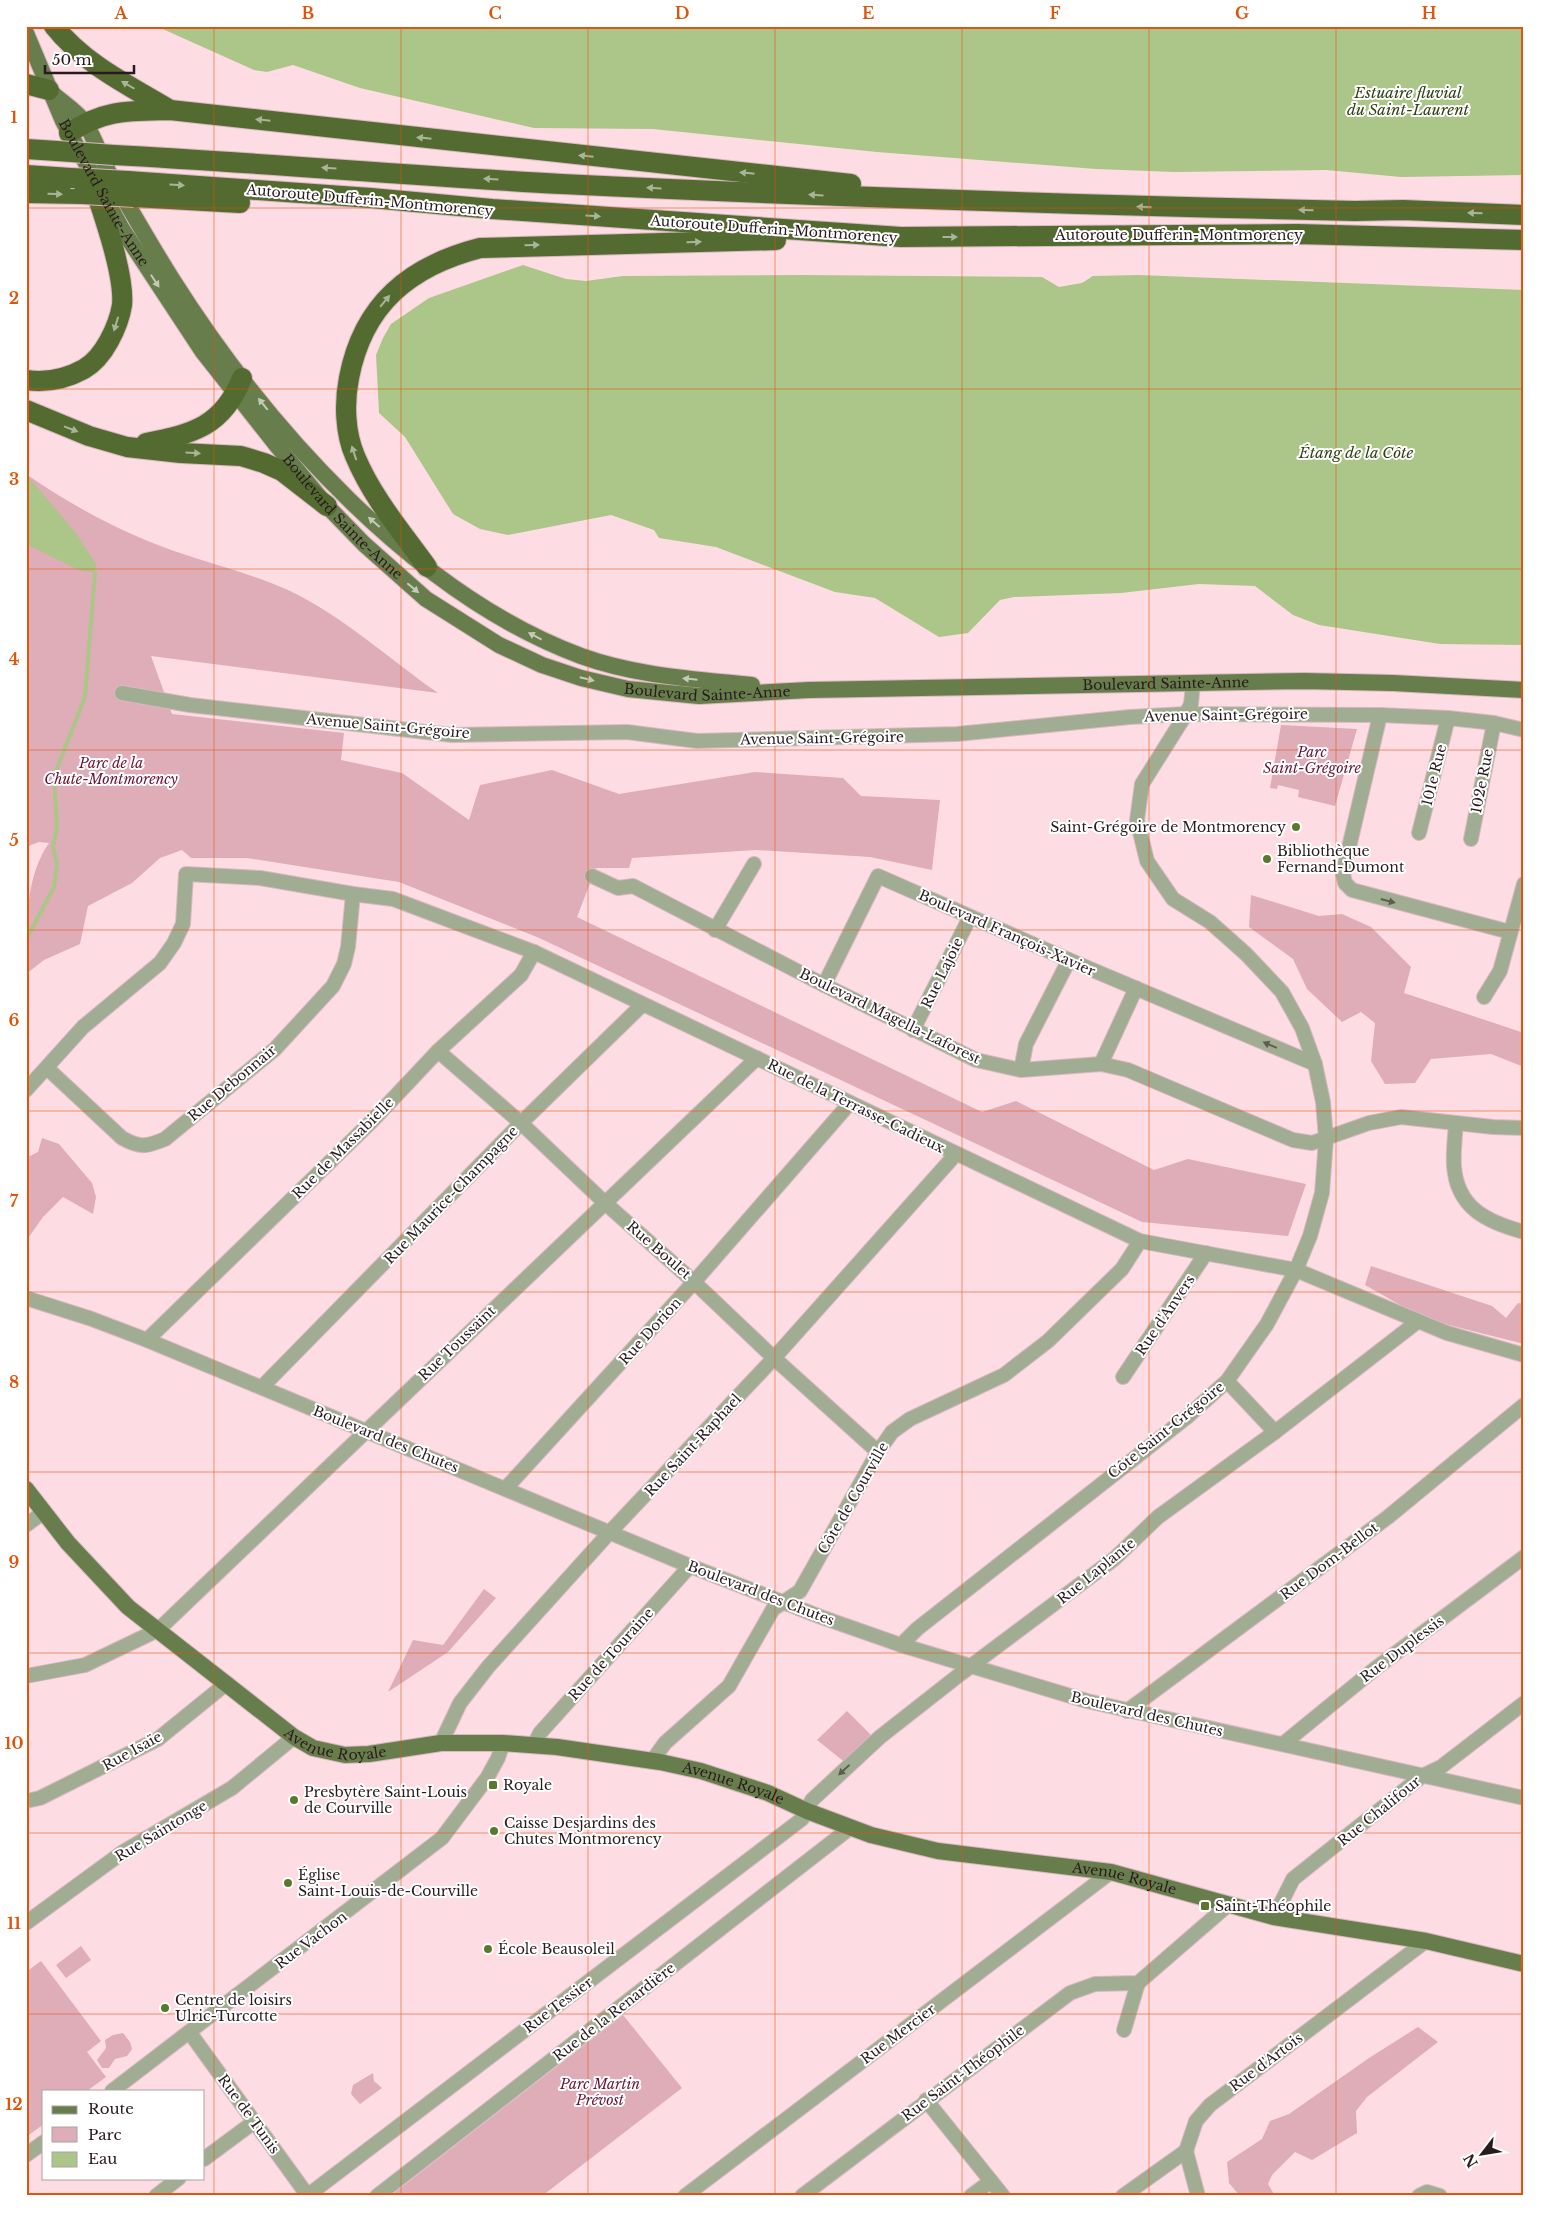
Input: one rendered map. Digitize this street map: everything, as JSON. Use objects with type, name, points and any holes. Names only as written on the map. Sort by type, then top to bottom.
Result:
[{"type":"highway","points":[[54,26],[77,49],[110,75],[170,110]]},
{"type":"highway","points":[[26,84],[49,90]]},
{"type":"highway","points":[[77,128],[119,111],[170,110],[1040,204]]},
{"type":"highway","name":"Autoroute Dufferin-Montmorency","points":[[26,149],[247,162],[559,184],[1040,204],[1345,211],[1403,210],[1524,215]]},
{"type":"highway","points":[[26,175],[71,178],[131,189]]},
{"type":"highway","points":[[26,380],[38,382],[54,380],[72,375],[91,365],[103,352],[116,329],[122,304],[118,266],[91,175]]},
{"type":"highway","points":[[26,193],[83,194],[131,189]]},
{"type":"highway","name":"Autoroute Dufferin-Montmorency","points":[[131,189],[360,210],[492,210],[901,237],[1297,234],[1524,240]]},
{"type":"highway","points":[[1297,234],[1524,248]]},
{"type":"highway","points":[[427,567],[389,517],[365,478],[354,454],[346,411],[350,373],[360,338],[369,321],[386,300],[414,275],[432,264],[457,254],[480,248],[502,246],[901,237]]},
{"type":"highway","points":[[127,447],[177,437],[194,431],[213,420],[228,406],[239,386]]},
{"type":"highway","points":[[26,410],[89,436],[127,447],[181,453],[241,456],[282,471],[327,506]]},
{"type":"main road","name":"Boulevard Sainte-Anne","points":[[26,33],[49,90],[107,168],[173,280],[239,386],[327,506],[378,557],[426,598],[499,645],[542,665],[581,678],[628,689],[699,696],[809,690],[1304,681],[1392,683],[1524,690]]},
{"type":"main road","name":"Boulevard Sainte-Anne","points":[[77,128],[91,175],[164,295],[203,352],[293,440],[358,509],[427,567],[506,620],[544,641],[582,656],[632,670],[664,676],[809,690]]},
{"type":"main road","name":"Avenue Royale","points":[[29,1496],[44,1512],[68,1544],[128,1607],[294,1737],[313,1748],[345,1755],[369,1754],[441,1743],[503,1743],[534,1745],[652,1761],[701,1771],[768,1793],[850,1828],[938,1851],[1112,1872],[1274,1917],[1426,1941],[1524,1964]]},
{"type":"street","name":"Côte Saint-Grégoire","points":[[901,1645],[917,1629],[1187,1416],[1227,1381],[1267,1324],[1296,1270],[1310,1236],[1322,1194],[1326,1139],[1323,1102],[1315,1064],[1302,1028],[1282,992],[1246,954],[1210,922],[1173,898],[1147,861],[1137,820],[1142,784],[1186,714],[1190,704],[1192,684]]},
{"type":"street","name":"Avenue Saint-Grégoire","points":[[122,693],[190,705],[452,734],[626,732],[697,741],[957,734],[1130,716],[1186,714],[1380,715],[1448,718],[1494,723],[1524,730]]},
{"type":"street","points":[[1380,715],[1343,874],[1345,883],[1352,890],[1510,932]]},
{"type":"street","name":"101e Rue","points":[[1419,833],[1448,718]]},
{"type":"street","name":"102e Rue","points":[[1471,838],[1494,723]]},
{"type":"street","points":[[716,930],[754,864]]},
{"type":"street","name":"Rue de la Terrasse-Cadieux","points":[[47,1068],[83,1027],[160,963],[174,944],[183,924],[186,874],[260,878],[352,894],[394,899],[534,952],[1140,1241],[1296,1270],[1447,1334],[1524,1355]]},
{"type":"street","name":"Boulevard Magella-Laforest","points":[[592,876],[618,888],[633,886],[824,985],[976,1060],[1021,1070],[1101,1064],[1128,1070],[1294,1140],[1312,1143],[1326,1139]]},
{"type":"street","name":"Boulevard François-Xavier","points":[[824,985],[878,876],[1069,960],[1315,1064]]},
{"type":"street","points":[[1484,997],[1500,972],[1510,932],[1520,917],[1524,884]]},
{"type":"street","name":"Rue Debonnair","points":[[47,1068],[122,1138],[135,1145],[148,1146],[165,1139],[275,1049],[333,986],[344,964],[348,948],[352,894]]},
{"type":"street","name":"Rue Lajoie","points":[[914,1030],[970,916]]},
{"type":"street","name":"Rue de Massabielle","points":[[147,1340],[372,1121],[438,1052],[521,976],[534,952]]},
{"type":"street","points":[[1021,1070],[1026,1044],[1069,960]]},
{"type":"street","points":[[1101,1064],[1136,988]]},
{"type":"street","name":"Rue Maurice-Champagne","points":[[262,1388],[521,1123],[642,1005]]},
{"type":"street","name":"Rue Boulet","points":[[438,1052],[521,1123],[604,1202],[694,1282],[774,1358],[878,1452]]},
{"type":"street","name":"Rue Toussaint","points":[[26,1676],[85,1665],[158,1630],[367,1432],[388,1409],[604,1202],[757,1058]]},
{"type":"street","points":[[26,1090],[47,1068]]},
{"type":"street","name":"Rue Dorion","points":[[506,1488],[694,1282],[850,1103]]},
{"type":"street","points":[[1326,1139],[1383,1119],[1401,1117],[1493,1128],[1524,1128]]},
{"type":"street","points":[[1456,1123],[1454,1166],[1461,1193],[1475,1212],[1498,1225],[1524,1232]]},
{"type":"street","name":"Rue Saint-Raphael","points":[[441,1743],[460,1703],[488,1667],[610,1532],[774,1358],[956,1154]]},
{"type":"street","name":"Côte de Courville","points":[[652,1761],[665,1743],[729,1686],[773,1609],[800,1591],[878,1452],[892,1432],[910,1419],[1004,1374],[1048,1341],[1122,1269],[1140,1241]]},
{"type":"street","name":"Rue d'Anvers","points":[[1123,1377],[1206,1254]]},
{"type":"street","name":"Boulevard des Chutes","points":[[26,1298],[89,1318],[147,1340],[690,1566],[901,1645],[1045,1690],[1127,1711],[1524,1798]]},
{"type":"street","name":"Rue Laplante","points":[[807,1811],[812,1800],[880,1737],[1114,1559],[1158,1517],[1275,1432],[1417,1322]]},
{"type":"street","points":[[1227,1381],[1275,1432]]},
{"type":"street","name":"Rue Dom-Bellot","points":[[1127,1711],[1388,1517],[1524,1405]]},
{"type":"street","points":[[26,1525],[44,1512]]},
{"type":"street","name":"Rue Duplessis","points":[[1283,1744],[1376,1668],[1524,1557]]},
{"type":"street","name":"Rue de Touraine","points":[[534,1745],[540,1733],[690,1566]]},
{"type":"street","name":"Rue Isaïe","points":[[26,1801],[40,1798],[158,1739],[227,1683]]},
{"type":"street","name":"Rue Chalifour","points":[[1274,1917],[1293,1880],[1422,1776],[1442,1767],[1524,1703]]},
{"type":"street","name":"Rue Saintonge","points":[[26,1923],[123,1852],[232,1788],[294,1737]]},
{"type":"street","name":"Rue Vachon","points":[[113,2090],[442,1838],[487,1778],[498,1758],[503,1743]]},
{"type":"street","name":"Rue Tessier","points":[[307,2196],[802,1819],[807,1811]]},
{"type":"street","name":"Rue de la Renardière","points":[[377,2196],[850,1828]]},
{"type":"street","name":"Rue Mercier","points":[[685,2196],[1112,1872]]},
{"type":"street","points":[[1124,2030],[1138,1983],[1228,1905]]},
{"type":"street","name":"Rue d'Artois","points":[[1186,2151],[1196,2121],[1210,2105],[1426,1941]]},
{"type":"street","name":"Rue Saint-Théophile","points":[[802,2196],[926,2100],[1070,1993],[1094,1984],[1138,1983]]},
{"type":"street","name":"Rue de Tunis","points":[[190,2033],[307,2196]]},
{"type":"street","points":[[926,2100],[1003,2196]]},
{"type":"street","points":[[205,2159],[254,2122]]},
{"type":"street","points":[[26,2154],[42,2143]]},
{"type":"street","points":[[1123,2196],[1186,2151],[1198,2196]]},
{"type":"street","points":[[156,2196],[176,2180]]},
{"type":"street","points":[[971,2196],[991,2181]]},
{"type":"street","points":[[1419,2196],[1427,2192],[1440,2196]]},
{"type":"green space","name":"Parc de la Chute-Montmorency","points":[[26,474],[61,497],[116,527],[174,551],[260,579],[308,600],[347,625],[438,693],[151,656],[172,714],[344,733],[341,760],[402,773],[469,820],[480,785],[552,770],[619,794],[755,772],[843,778],[861,796],[940,800],[932,870],[870,857],[756,850],[632,858],[629,868],[596,868],[577,917],[982,1112],[1016,1101],[1154,1170],[1188,1159],[1306,1184],[1288,1236],[1142,1222],[537,937],[399,882],[247,858],[191,858],[182,850],[160,858],[132,883],[88,906],[80,944],[44,960],[26,974],[28,906],[35,872],[49,843],[39,842],[26,847]]},
{"type":"green space","name":"Parc Saint-Grégoire","points":[[1281,725],[1357,729],[1335,806],[1298,797],[1299,790],[1278,785],[1277,789],[1270,788]]},
{"type":"green space","points":[[1251,895],[1319,916],[1342,914],[1371,927],[1411,967],[1404,993],[1524,1033],[1524,1067],[1491,1054],[1431,1059],[1415,1083],[1385,1084],[1371,1061],[1375,1023],[1361,1012],[1342,1022],[1307,989],[1293,959],[1249,927]]},
{"type":"green space","points":[[42,1138],[59,1144],[92,1183],[96,1197],[93,1214],[63,1197],[43,1217],[26,1241],[26,1158],[38,1152]]},
{"type":"green space","points":[[1371,1266],[1492,1306],[1506,1318],[1518,1303],[1524,1304],[1524,1344],[1425,1319],[1365,1285]]},
{"type":"green space","points":[[484,1589],[496,1598],[448,1652],[388,1692],[413,1640],[443,1645]]},
{"type":"green space","points":[[847,1711],[875,1739],[847,1764],[817,1740]]},
{"type":"green space","points":[[81,1946],[91,1960],[66,1978],[56,1965]]},
{"type":"green space","points":[[41,1961],[101,2041],[87,2052],[106,2077],[88,2090],[42,2090],[42,2125],[26,2137],[26,1972]]},
{"type":"green space","name":"Parc Martin Prévost","points":[[623,2015],[682,2088],[542,2196],[390,2196]]},
{"type":"green space","points":[[1418,2027],[1438,2042],[1367,2097],[1356,2111],[1357,2133],[1312,2160],[1295,2152],[1272,2175],[1268,2184],[1275,2196],[1240,2196],[1229,2183],[1227,2162],[1262,2139],[1270,2121],[1289,2114],[1369,2058]]},
{"type":"green space","points":[[123,2033],[130,2042],[132,2049],[127,2056],[115,2059],[109,2068],[102,2068],[97,2060],[106,2048],[105,2040],[113,2035]]},
{"type":"green space","points":[[373,2073],[374,2081],[382,2088],[360,2104],[351,2094],[353,2085]]},
{"type":"water","name":"Estuaire fluvial du Saint-Laurent","points":[[156,26],[1524,26],[1524,175],[1401,177],[1326,170],[1175,172],[1096,169],[877,152],[653,129],[534,128],[360,88],[293,65],[267,72],[254,70]]},
{"type":"water","name":"Étang de la Côte","points":[[523,265],[566,279],[586,281],[623,276],[1042,277],[1059,287],[1082,283],[1093,276],[1139,275],[1524,290],[1524,645],[1440,644],[1319,625],[1293,615],[1255,586],[1199,584],[1121,593],[1014,597],[1000,600],[968,633],[939,637],[875,598],[835,592],[716,547],[659,538],[654,530],[611,515],[508,535],[480,529],[453,514],[405,437],[379,413],[376,355],[391,324],[429,298]]},
{"type":"water","points":[[26,474],[76,533],[96,564],[95,573],[79,570],[26,544]]},
{"type":"waterway","points":[[26,940],[54,887],[57,864],[53,847],[57,827],[54,776],[85,697],[95,573]]},
{"type":"place","name":"Saint-Grégoire de Montmorency","points":[[1296,827]]},
{"type":"place","name":"Bibliothèque Fernand-Dumont","points":[[1267,859]]},
{"type":"place","name":"Royale","points":[[493,1785]]},
{"type":"place","name":"Presbytère Saint-Louis de Courville","points":[[294,1800]]},
{"type":"place","name":"Caisse Desjardins des Chutes Montmorency","points":[[494,1831]]},
{"type":"place","name":"Église Saint-Louis-de-Courville","points":[[288,1883]]},
{"type":"place","name":"Saint-Théophile","points":[[1205,1906]]},
{"type":"place","name":"École Beausoleil","points":[[488,1949]]},
{"type":"place","name":"Centre de loisirs Ulric-Turcotte","points":[[165,2008]]}]
